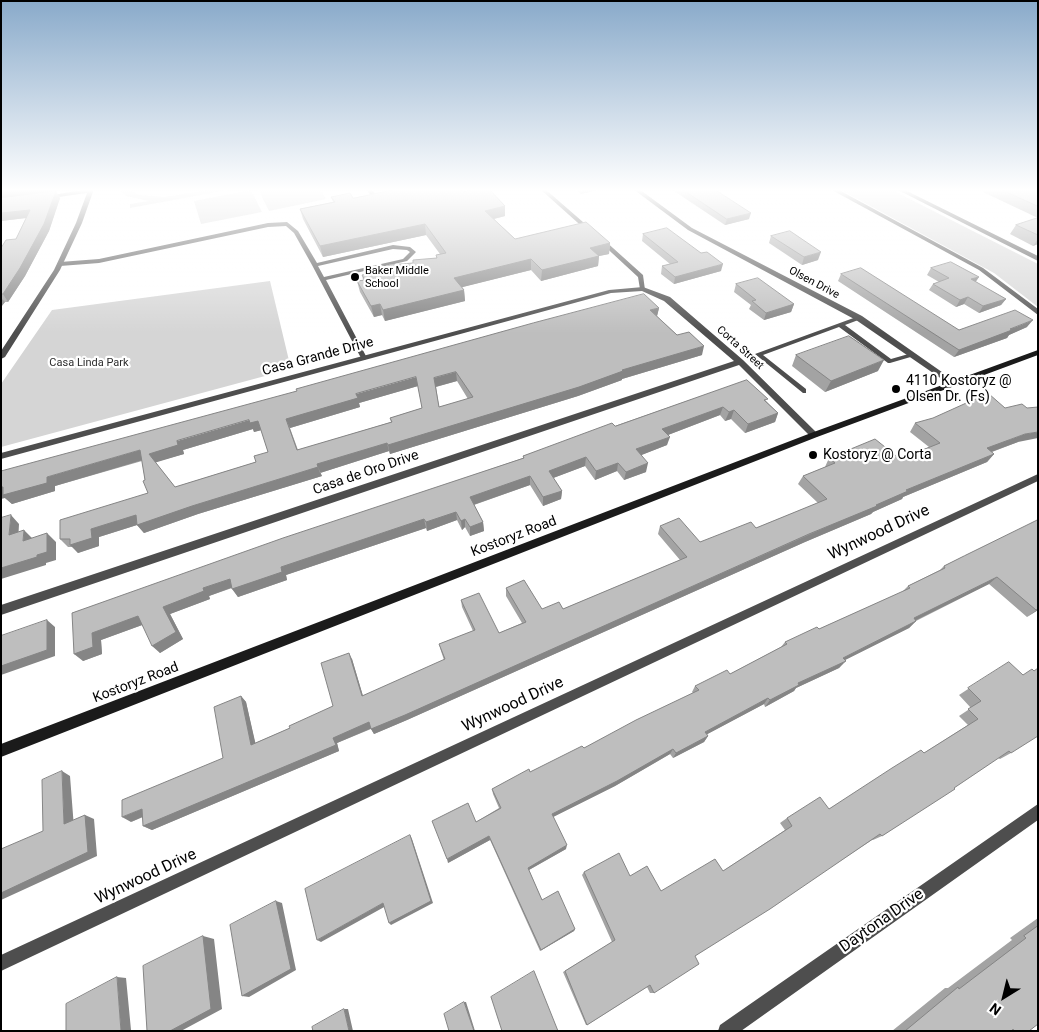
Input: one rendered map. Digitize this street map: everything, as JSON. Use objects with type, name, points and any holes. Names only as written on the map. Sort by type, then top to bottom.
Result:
[{"type":"main road","name":"Kostoryz Road","points":[[1,751],[814,435],[1038,352]]},
{"type":"street","points":[[1,356],[60,264],[72,237]]},
{"type":"street","name":"Olsen Drive","points":[[705,237],[859,318],[955,384]]},
{"type":"street","points":[[922,237],[981,269],[1038,313]]},
{"type":"street","points":[[996,237],[1038,258]]},
{"type":"street","name":"Casa Grande Drive","points":[[1,456],[611,290],[643,289]]},
{"type":"street","name":"Corta Street","points":[[643,289],[667,299],[740,362],[814,435]]},
{"type":"street","name":"Casa de Oro Drive","points":[[1,610],[740,362]]},
{"type":"street","name":"Wynwood Drive","points":[[1,963],[1038,477]]},
{"type":"street","name":"Daytona Drive","points":[[726,1031],[1038,811]]},
{"type":"lane","points":[[60,264],[100,261],[211,237]]},
{"type":"lane","points":[[299,237],[364,358]]},
{"type":"lane","points":[[597,237],[641,276],[643,289]]},
{"type":"lane","points":[[315,265],[393,247],[408,248],[414,252],[405,260],[323,279]]},
{"type":"lane","points":[[803,391],[758,354],[859,318]]},
{"type":"lane","points":[[840,325],[890,361],[912,355]]},
{"type":"green space","points":[[928,237],[985,237],[1038,264],[1038,307],[994,273]]},
{"type":"green space","name":"Casa Linda Park","points":[[270,281],[291,369],[1,447],[1,384],[52,310]]},
{"type":"building","points":[[17,237],[37,237],[20,268],[3,294],[1,294],[1,248],[6,240],[16,239]]},
{"type":"building","points":[[315,237],[362,237],[320,246]]},
{"type":"building","points":[[435,237],[513,237],[515,239],[523,237],[603,237],[610,243],[590,248],[599,256],[542,270],[531,259],[454,278],[464,290],[383,310],[380,304],[371,306],[357,281],[365,280],[362,275],[389,269],[389,265],[437,258],[436,255],[446,253]]},
{"type":"building","points":[[647,237],[679,237],[701,253],[707,252],[723,264],[675,277],[662,266],[678,262]]},
{"type":"building","points":[[773,237],[799,237],[821,252],[804,257]]},
{"type":"building","points":[[951,262],[979,277],[971,279],[1006,299],[983,306],[968,297],[960,300],[933,284],[949,278],[931,268]]},
{"type":"building","points":[[861,268],[959,330],[1015,310],[1033,320],[959,350],[841,274]]},
{"type":"building","points":[[758,278],[794,304],[766,313],[752,301],[756,300],[736,284]]},
{"type":"building","points":[[644,294],[659,308],[650,310],[677,335],[689,332],[704,346],[622,370],[579,387],[388,445],[387,443],[317,464],[318,467],[137,525],[136,515],[91,529],[92,538],[70,545],[70,539],[60,539],[60,520],[148,493],[143,481],[145,480],[140,450],[47,477],[47,483],[3,495],[1,471],[297,391],[296,389]],"holes":[[[456,372],[473,397],[439,407],[434,378]],[[416,377],[422,408],[390,418],[392,422],[297,450],[286,419],[358,398],[356,394]],[[249,420],[250,423],[258,421],[268,452],[254,456],[256,462],[175,487],[149,454],[178,445],[177,441]]]},
{"type":"building","points":[[849,336],[884,360],[831,381],[796,355]]},
{"type":"building","points":[[747,380],[768,399],[764,400],[778,413],[748,424],[734,410],[729,412],[723,407],[662,429],[670,437],[636,449],[648,463],[626,472],[618,463],[596,471],[586,457],[549,471],[562,491],[543,497],[530,476],[470,497],[483,522],[470,527],[465,519],[461,521],[456,512],[426,522],[424,519],[281,567],[282,572],[232,589],[230,579],[203,588],[204,591],[163,607],[176,632],[152,646],[138,616],[92,633],[93,647],[74,654],[72,613],[283,538],[524,458],[523,456],[612,423],[615,426]]},
{"type":"building","points":[[989,394],[1005,408],[1022,404],[1027,408],[1038,407],[1038,432],[1025,434],[987,448],[994,454],[906,490],[908,491],[877,506],[809,534],[405,715],[371,729],[369,722],[333,738],[336,745],[143,826],[142,809],[122,817],[122,800],[223,758],[214,707],[241,696],[251,745],[333,706],[321,663],[349,653],[362,696],[445,659],[439,644],[475,630],[461,600],[479,593],[499,633],[526,622],[506,588],[524,580],[542,609],[559,602],[563,609],[687,557],[660,526],[679,518],[700,542],[751,522],[756,528],[827,499],[803,476],[835,463],[829,458],[875,439],[900,459],[940,443],[915,423],[933,418]]},
{"type":"building","points":[[11,515],[9,535],[24,530],[23,541],[47,533],[47,552],[1,568],[1,518]]},
{"type":"building","points":[[1038,520],[1038,609],[1036,610],[997,577],[914,618],[916,621],[843,658],[846,661],[798,683],[799,685],[770,700],[768,698],[705,732],[708,736],[676,753],[673,749],[617,781],[552,814],[567,845],[528,868],[542,900],[558,891],[575,929],[541,950],[489,836],[447,859],[432,821],[468,803],[476,822],[501,808],[492,789],[529,769],[530,772],[582,746],[584,748],[636,720],[699,690],[695,686],[727,670],[730,674],[787,644],[785,642],[817,627],[819,629],[910,588],[908,586],[945,568],[944,566]]},
{"type":"building","points":[[47,620],[47,650],[1,666],[1,636]]},
{"type":"building","points":[[1009,662],[1023,675],[1032,669],[1034,671],[1038,668],[1038,736],[1011,753],[1009,751],[955,789],[882,836],[880,834],[770,909],[695,956],[699,964],[654,993],[650,985],[587,1025],[565,971],[615,940],[584,872],[619,853],[630,876],[647,866],[661,891],[715,859],[723,871],[792,826],[787,818],[820,797],[829,809],[921,750],[924,753],[978,719],[968,709],[981,701],[968,688]]},
{"type":"building","points":[[62,771],[64,824],[85,815],[88,852],[1,893],[1,849],[43,831],[42,780]]},
{"type":"building","points":[[410,835],[431,901],[389,923],[383,903],[317,940],[305,889]]},
{"type":"building","points":[[276,901],[291,969],[242,996],[230,925]]},
{"type":"building","points":[[1038,926],[1038,1024],[1029,1031],[1014,1031],[1013,1029],[1012,1031],[905,1031],[958,987],[959,989],[1026,938],[1024,936]]},
{"type":"building","points":[[203,936],[211,1009],[170,1031],[147,1031],[143,966]]},
{"type":"building","points":[[534,971],[558,1031],[502,1031],[491,997]]},
{"type":"building","points":[[117,977],[121,1031],[66,1031],[66,1004]]},
{"type":"building","points":[[464,1002],[474,1031],[449,1031],[444,1014]]},
{"type":"building","points":[[344,1009],[349,1031],[313,1031],[312,1027]]},
{"type":"place","name":"Baker Middle School","points":[[355,277]]},
{"type":"place","name":"4110 Kostoryz @ Olsen Dr. (Fs)","points":[[896,389]]},
{"type":"place","name":"Kostoryz @ Corta","points":[[813,455]]}]
